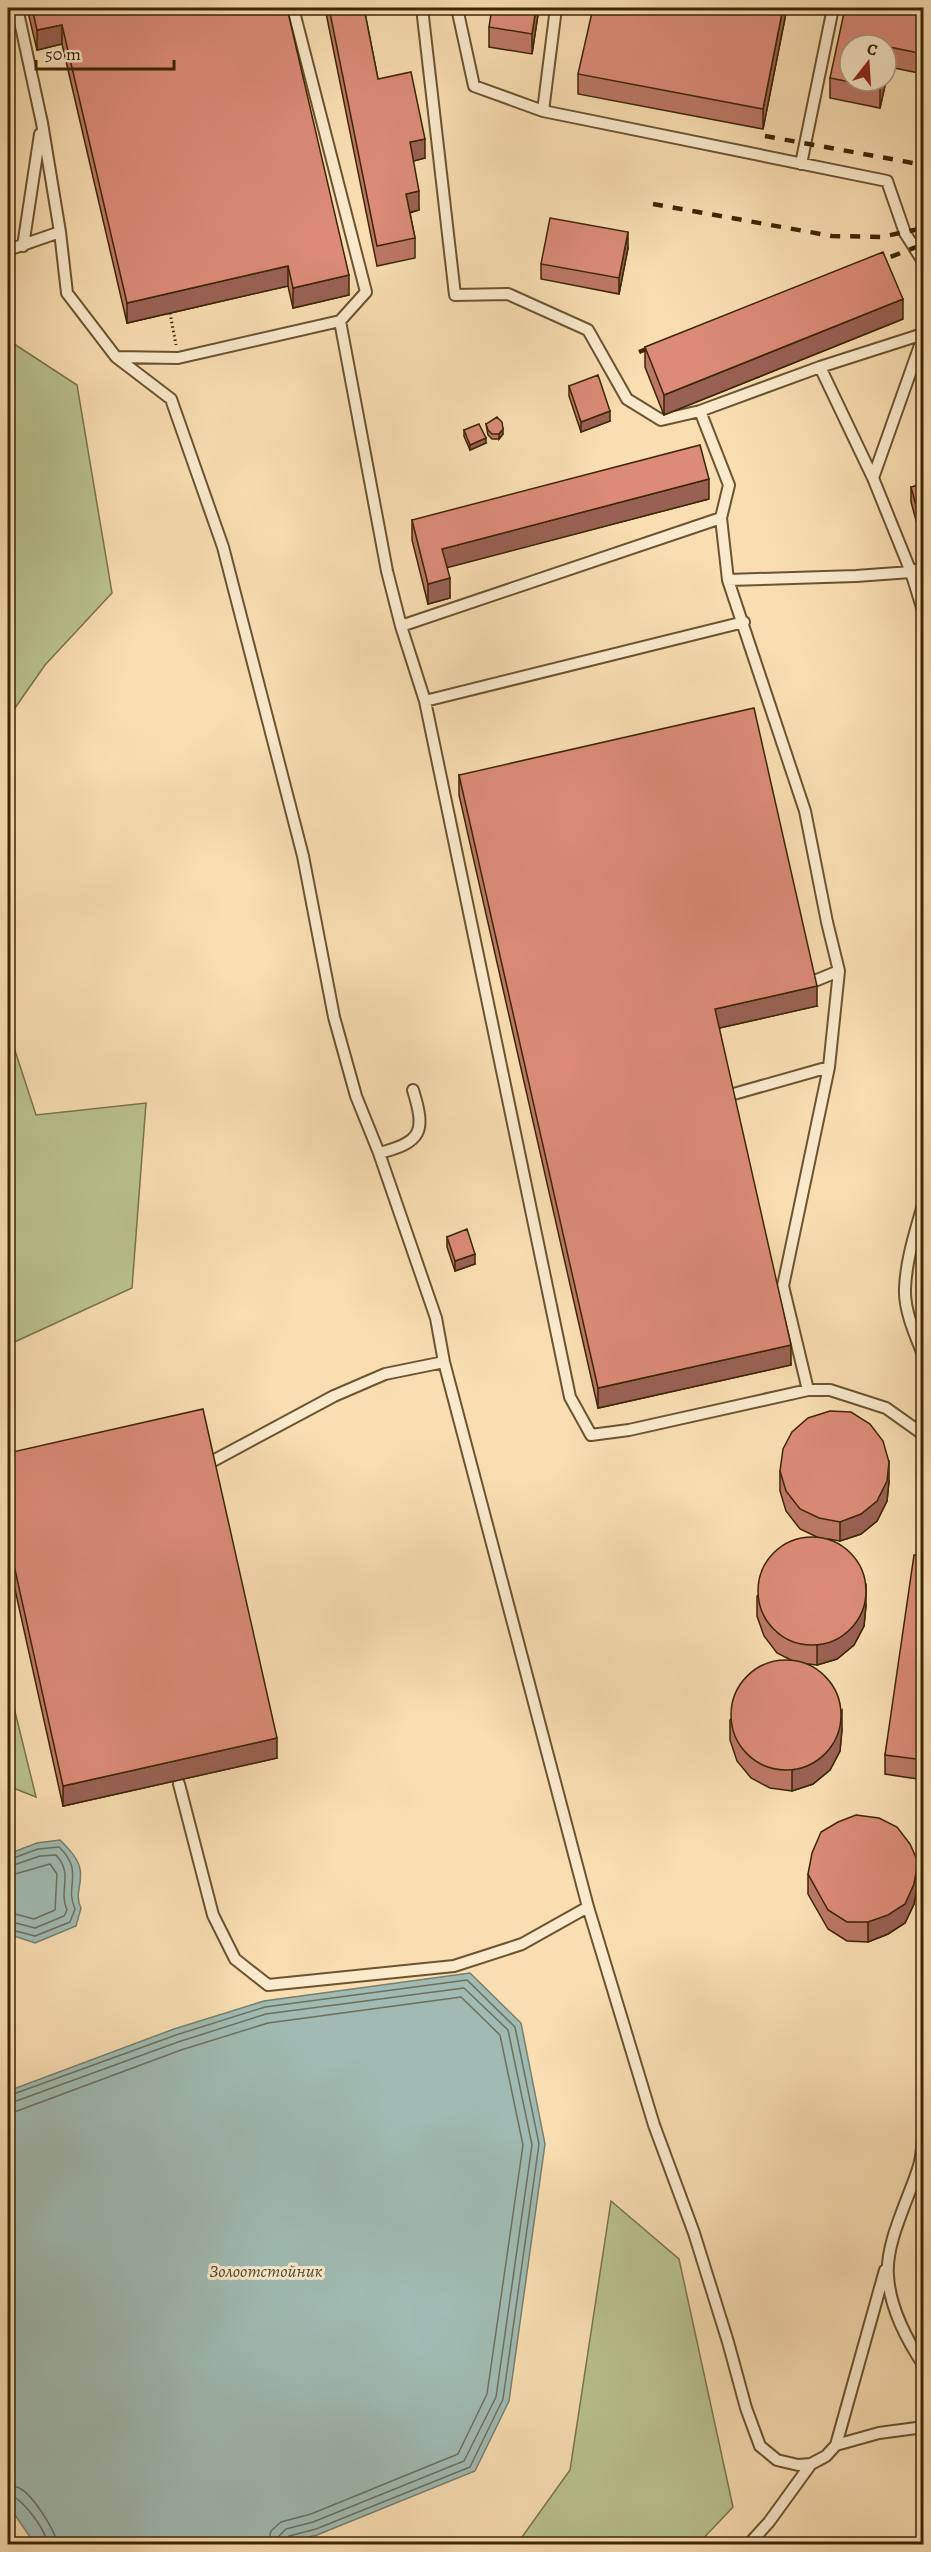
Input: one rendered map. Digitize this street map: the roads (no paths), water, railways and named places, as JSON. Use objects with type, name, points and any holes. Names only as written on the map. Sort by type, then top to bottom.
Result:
[{"type":"lane","points":[[17,8],[42,123],[60,232],[67,293],[116,357],[171,399],[224,547],[303,856],[334,1017],[356,1096],[379,1153],[436,1318],[444,1362],[588,1907],[654,2125],[711,2287],[752,2425],[760,2446],[777,2460],[798,2465],[811,2464],[826,2456],[836,2445],[892,2246],[919,2166],[924,2132]]},
{"type":"lane","points":[[116,357],[178,358],[339,321],[366,292],[293,8]]},
{"type":"lane","points":[[422,8],[455,295],[508,294],[588,330],[627,399],[661,420],[700,411],[820,367],[923,334]]},
{"type":"lane","points":[[457,8],[474,86],[543,111],[886,181],[905,233],[924,263]]},
{"type":"lane","points":[[543,111],[556,8]]},
{"type":"lane","points":[[801,164],[833,8]]},
{"type":"lane","points":[[23,246],[42,123]]},
{"type":"lane","points":[[8,250],[60,232]]},
{"type":"lane","points":[[339,321],[387,571],[424,701],[570,1397],[591,1435],[629,1430],[808,1390],[830,1390],[885,1408],[924,1435]]},
{"type":"lane","points":[[873,478],[923,334]]},
{"type":"lane","points":[[820,367],[873,478],[911,572],[924,614]]},
{"type":"lane","points":[[700,411],[729,485],[722,518],[728,580],[806,811],[826,922],[839,971],[829,1067],[783,1287],[808,1390]]},
{"type":"lane","points":[[401,626],[722,518]]},
{"type":"lane","points":[[728,580],[856,576],[911,572],[924,567]]},
{"type":"lane","points":[[424,701],[744,622]]},
{"type":"lane","points":[[812,982],[839,971]]},
{"type":"lane","points":[[730,1095],[829,1067]]},
{"type":"lane","points":[[379,1153],[402,1147],[414,1139],[420,1125],[418,1108],[412,1090]]},
{"type":"lane","points":[[924,1201],[911,1247],[905,1291],[913,1329],[924,1357]]},
{"type":"lane","points":[[211,1462],[334,1396],[385,1374],[444,1362]]},
{"type":"lane","points":[[179,1784],[213,1915],[235,1959],[268,1984],[454,1966],[522,1944],[588,1907]]},
{"type":"lane","points":[[892,2246],[887,2275],[891,2298],[907,2340],[924,2366]]},
{"type":"lane","points":[[836,2445],[879,2433],[924,2427]]},
{"type":"lane","points":[[749,2544],[769,2522],[811,2464]]},
{"type":"water","points":[[60,1840],[75,1857],[80,1869],[78,1898],[81,1908],[76,1926],[35,1943],[8,1934],[8,1854],[37,1843]]},
{"type":"water","name":"Золоотстойник","points":[[470,1973],[521,2023],[545,2144],[509,2401],[475,2471],[317,2535],[279,2544],[35,2544],[8,2505],[8,2091],[174,2029],[264,2001]]},
{"type":"railway","points":[[765,136],[924,165]]},
{"type":"railway","points":[[653,204],[832,236],[881,237],[924,228]]},
{"type":"railway","points":[[872,264],[924,244]]},
{"type":"railway","points":[[639,352],[661,343]]}]
